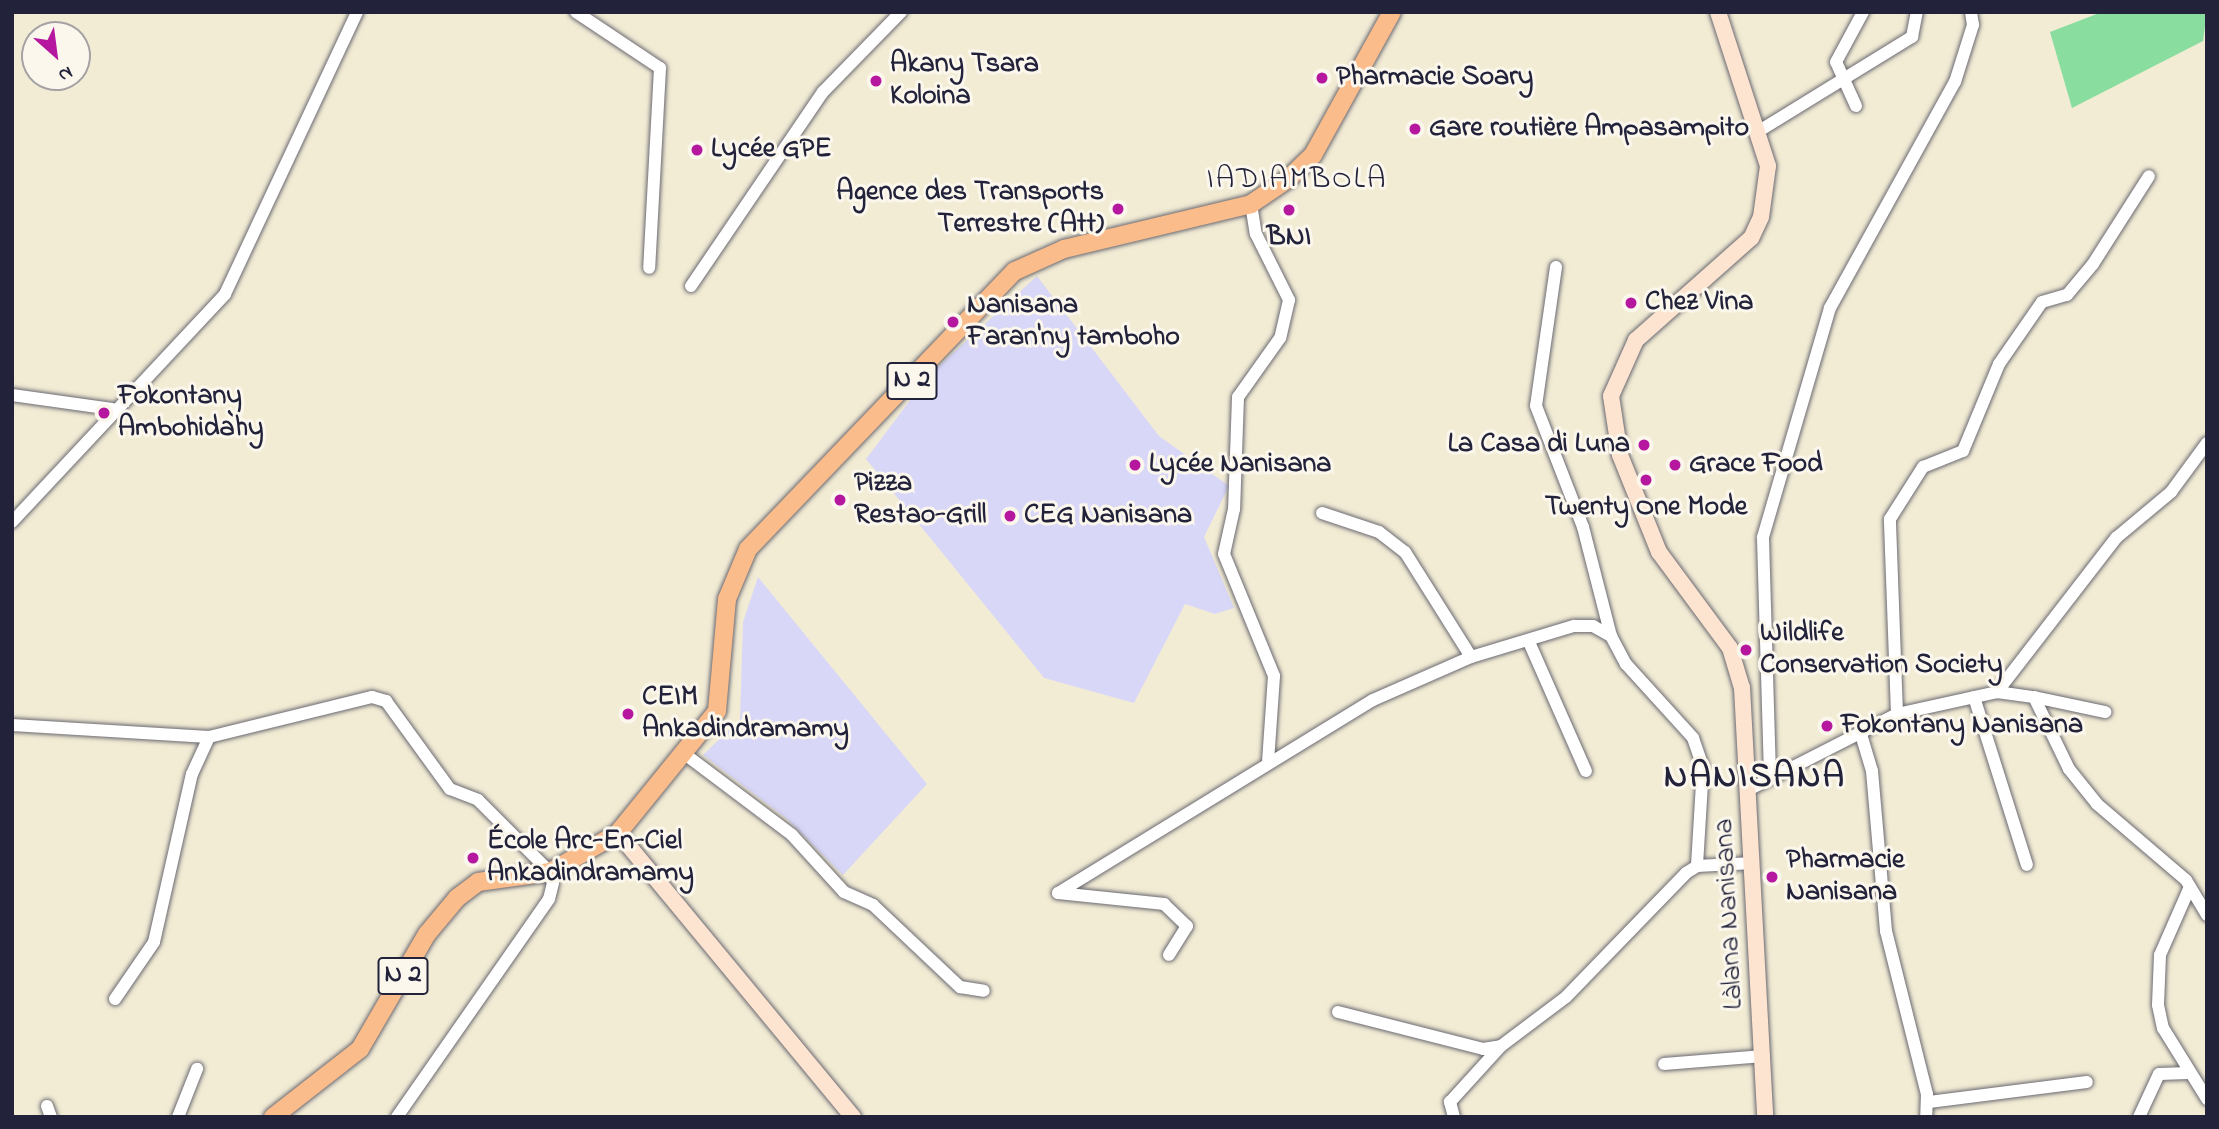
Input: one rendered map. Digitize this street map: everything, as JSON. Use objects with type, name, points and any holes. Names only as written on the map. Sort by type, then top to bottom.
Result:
[{"type":"main road","name":"N 2","points":[[273,1117],[360,1049],[427,934],[457,898],[478,882],[550,872],[618,833],[686,755],[717,711],[727,599],[739,562],[1015,271],[1077,245],[1251,204],[1313,155],[1392,12]]},
{"type":"street","points":[[12,522],[112,409],[212,310],[236,277],[356,12]]},
{"type":"street","points":[[576,12],[660,68],[649,268]]},
{"type":"street","points":[[691,286],[823,92],[901,12]]},
{"type":"street","name":"Làlana Nanisana","points":[[1718,12],[1759,131],[1767,195],[1751,238],[1636,340],[1611,396],[1620,455],[1660,552],[1730,648],[1742,688],[1750,789],[1765,1117]]},
{"type":"street","points":[[1856,106],[1842,76],[1838,50],[1863,12]]},
{"type":"street","points":[[1759,131],[1842,76],[1912,37],[1917,12]]},
{"type":"street","points":[[1770,775],[1763,537],[1830,308],[1955,82],[1973,25],[1971,12]]},
{"type":"street","points":[[1897,714],[1890,519],[1923,467],[1963,451],[1999,364],[2042,302],[2067,295],[2093,264],[2150,176]]},
{"type":"street","points":[[1251,204],[1256,234],[1289,300],[1280,338],[1238,397],[1234,509],[1224,554],[1274,676],[1268,761]]},
{"type":"street","points":[[1556,267],[1536,406],[1583,527],[1611,636],[1626,664],[1693,738],[1703,767],[1698,866]]},
{"type":"street","points":[[12,396],[112,409]]},
{"type":"street","points":[[1997,692],[2116,538],[2171,492],[2207,443]]},
{"type":"street","points":[[1322,513],[1379,531],[1405,552],[1471,657]]},
{"type":"street","points":[[1169,956],[1187,926],[1164,904],[1058,893],[1117,862],[1268,761],[1374,700],[1471,657],[1530,642],[1574,626],[1593,626],[1611,636]]},
{"type":"street","points":[[1530,642],[1586,771]]},
{"type":"street","points":[[1750,789],[1770,775],[1897,714],[1997,692],[2105,712]]},
{"type":"street","points":[[12,725],[209,737],[380,697],[450,789],[478,800],[550,872],[549,899],[397,1117]]},
{"type":"street","points":[[1974,697],[2026,865]]},
{"type":"street","points":[[2034,697],[2069,769],[2096,804],[2189,889],[2207,915]]},
{"type":"street","points":[[1860,731],[1872,771],[1899,1003],[1928,1102],[1926,1117]]},
{"type":"street","points":[[115,999],[154,942],[188,787],[209,737]]},
{"type":"street","points":[[686,755],[792,835],[844,892],[873,905],[960,987],[984,991]]},
{"type":"street","points":[[618,833],[853,1117]]},
{"type":"street","points":[[1454,1117],[1450,1102],[1501,1046],[1566,997],[1698,866],[1753,863]]},
{"type":"street","points":[[2189,889],[2160,955],[2157,989],[2163,1028],[2188,1073],[2207,1098]]},
{"type":"street","points":[[1338,1012],[1418,1035],[1483,1049],[1501,1046]]},
{"type":"street","points":[[1664,1064],[1764,1056]]},
{"type":"street","points":[[178,1117],[197,1069]]},
{"type":"street","points":[[2139,1117],[2159,1074],[2188,1073]]},
{"type":"street","points":[[1928,1102],[2087,1082]]},
{"type":"shaded area","name":"CEG Nanisana","points":[[1037,276],[1159,436],[1229,486],[1204,537],[1234,608],[1215,614],[1185,604],[1134,703],[1044,678],[866,459],[929,375]]},
{"type":"shaded area","points":[[758,577],[927,784],[843,875],[787,819],[703,755],[740,719],[743,622]]},
{"type":"green space","points":[[2102,12],[2207,12],[2203,41],[2072,108],[2050,32]]},
{"type":"place","name":"Pharmacie Soary","points":[[1322,78]]},
{"type":"place","name":"Akany Tsara Koloina","points":[[876,81]]},
{"type":"place","name":"Gare routière Ampasampito","points":[[1415,129]]},
{"type":"place","name":"Lycée GPE","points":[[697,150]]},
{"type":"place","name":"Agence des Transports Terrestre (Att)","points":[[1118,209]]},
{"type":"place","name":"BNI","points":[[1289,210]]},
{"type":"place","name":"Chez Vina","points":[[1631,303]]},
{"type":"place","name":"Nanisana Faran'ny tamboho","points":[[953,322]]},
{"type":"place","name":"Fokontany Ambohidahy","points":[[104,413]]},
{"type":"place","name":"La Casa di Luna","points":[[1644,445]]},
{"type":"place","name":"Lycée Nanisana","points":[[1135,465]]},
{"type":"place","name":"Grace Food","points":[[1675,465]]},
{"type":"place","name":"Twenty One Mode","points":[[1646,480]]},
{"type":"place","name":"Pizza Restao-Grill","points":[[840,500]]},
{"type":"place","name":"CEG Nanisana","points":[[1010,516]]},
{"type":"place","name":"Wildlife Conservation Society","points":[[1746,650]]},
{"type":"place","name":"CEIM Ankadindramamy","points":[[628,714]]},
{"type":"place","name":"Fokontany Nanisana","points":[[1827,726]]},
{"type":"place","name":"École Arc-En-Ciel Ankadindramamy","points":[[473,858]]},
{"type":"place","name":"Pharmacie Nanisana","points":[[1772,877]]},
{"type":"district","name":"IADIAMBOLA","points":[[1297,180]]},
{"type":"district","name":"NANISANA","points":[[1755,778]]}]
